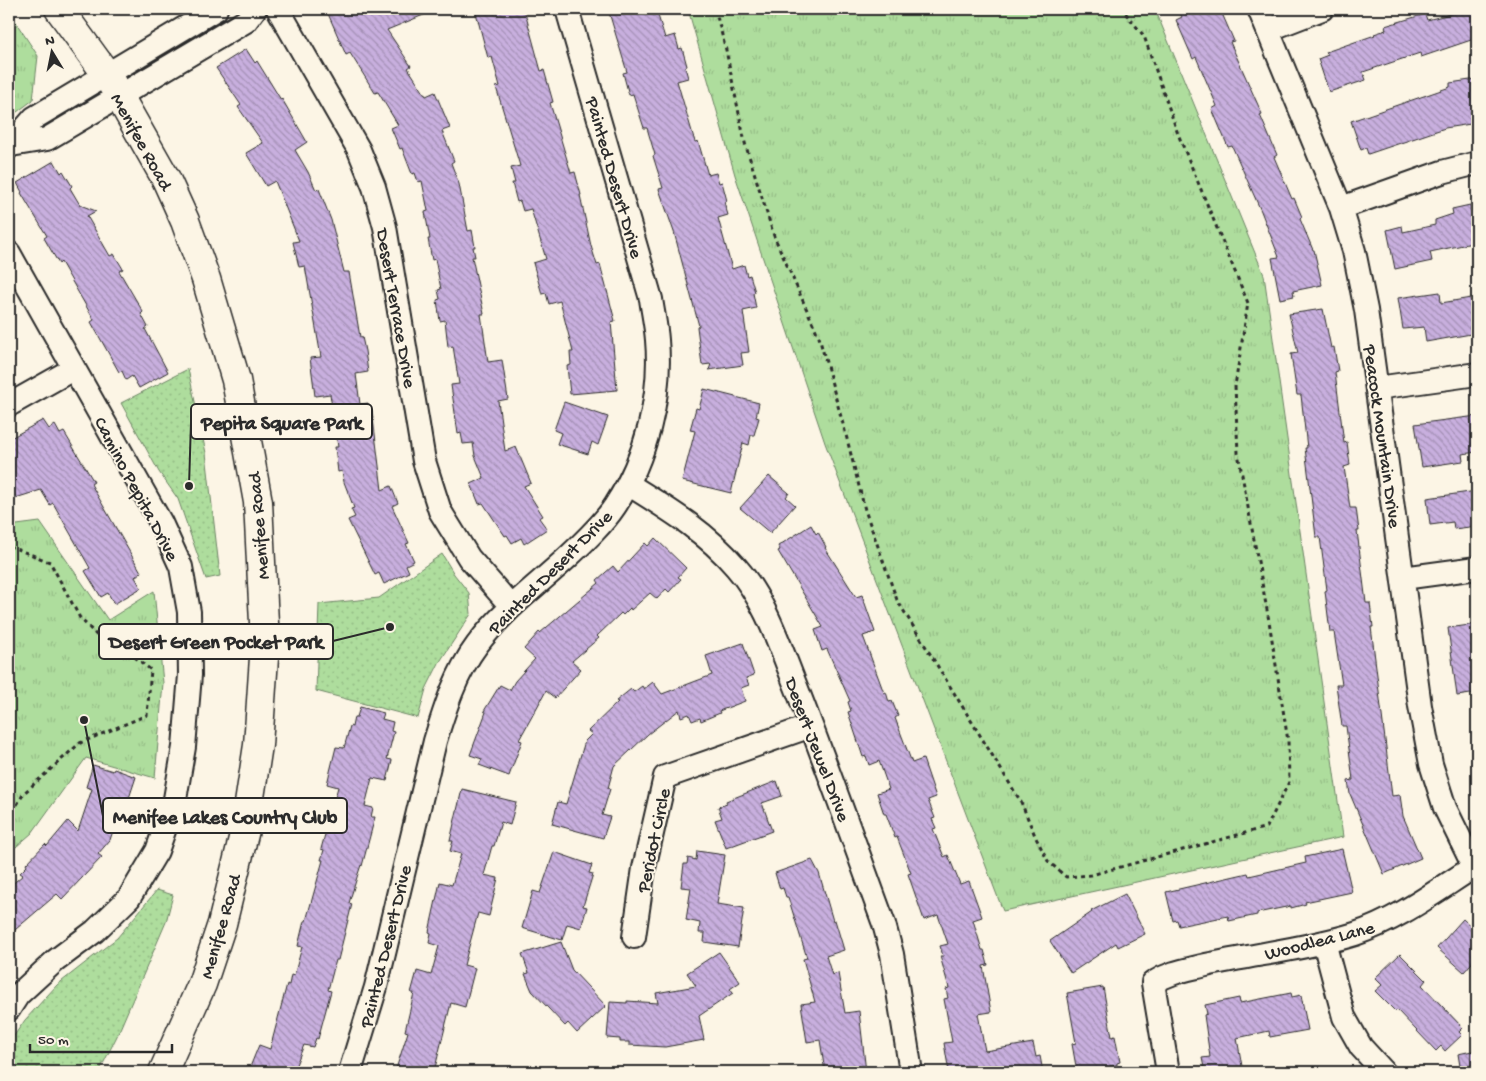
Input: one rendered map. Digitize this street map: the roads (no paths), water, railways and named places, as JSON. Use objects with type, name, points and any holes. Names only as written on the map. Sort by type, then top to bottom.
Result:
[{"type":"main road","name":"Menifee Road","points":[[59,9],[113,85],[166,179],[185,221],[206,279],[236,380],[258,502],[265,643],[258,745],[245,830],[222,924],[202,984],[163,1072]]},
{"type":"street","points":[[10,146],[47,139],[113,85],[216,9]]},
{"type":"street","points":[[113,85],[246,22],[256,9]]},
{"type":"street","name":"Desert Terrace Drive","points":[[278,9],[359,150],[374,187],[386,227],[424,460],[440,511],[470,558],[511,606]]},
{"type":"street","name":"Painted Desert Drive","points":[[350,1072],[376,987],[430,760],[454,686],[472,652],[492,626],[511,606],[584,541],[614,507],[628,484],[646,440],[654,403],[658,366],[656,331],[651,299],[566,9]]},
{"type":"street","name":"Peacock Mountain Drive","points":[[1259,9],[1341,208],[1354,251],[1366,310],[1420,706],[1431,764],[1445,808],[1476,869]]},
{"type":"street","points":[[1268,30],[1322,9]]},
{"type":"street","points":[[1341,208],[1442,172],[1477,163]]},
{"type":"street","name":"Camino Pepita Drive","points":[[9,253],[161,523],[181,567],[189,612],[190,675],[184,747],[175,800],[157,851],[129,898],[96,931],[55,961],[18,995],[9,1009]]},
{"type":"street","points":[[9,405],[73,369]]},
{"type":"street","points":[[1377,388],[1477,374]]},
{"type":"street","name":"Desert Jewel Drive","points":[[628,484],[688,522],[714,544],[737,568],[756,594],[770,621],[884,924],[892,954],[911,1072]]},
{"type":"street","points":[[1403,578],[1477,568]]},
{"type":"street","name":"Peridot Circle","points":[[634,937],[644,868],[665,777],[811,726]]},
{"type":"street","name":"Woodlea Lane","points":[[1168,1072],[1153,983],[1166,975],[1193,968],[1356,934],[1386,922],[1476,869]]},
{"type":"street","points":[[1324,942],[1344,1017],[1361,1048],[1384,1072]]},
{"type":"place","name":"Pepita Square Park","points":[[189,486]]},
{"type":"place","name":"Desert Green Pocket Park","points":[[390,627]]},
{"type":"place","name":"Menifee Lakes Country Club","points":[[84,720]]}]
